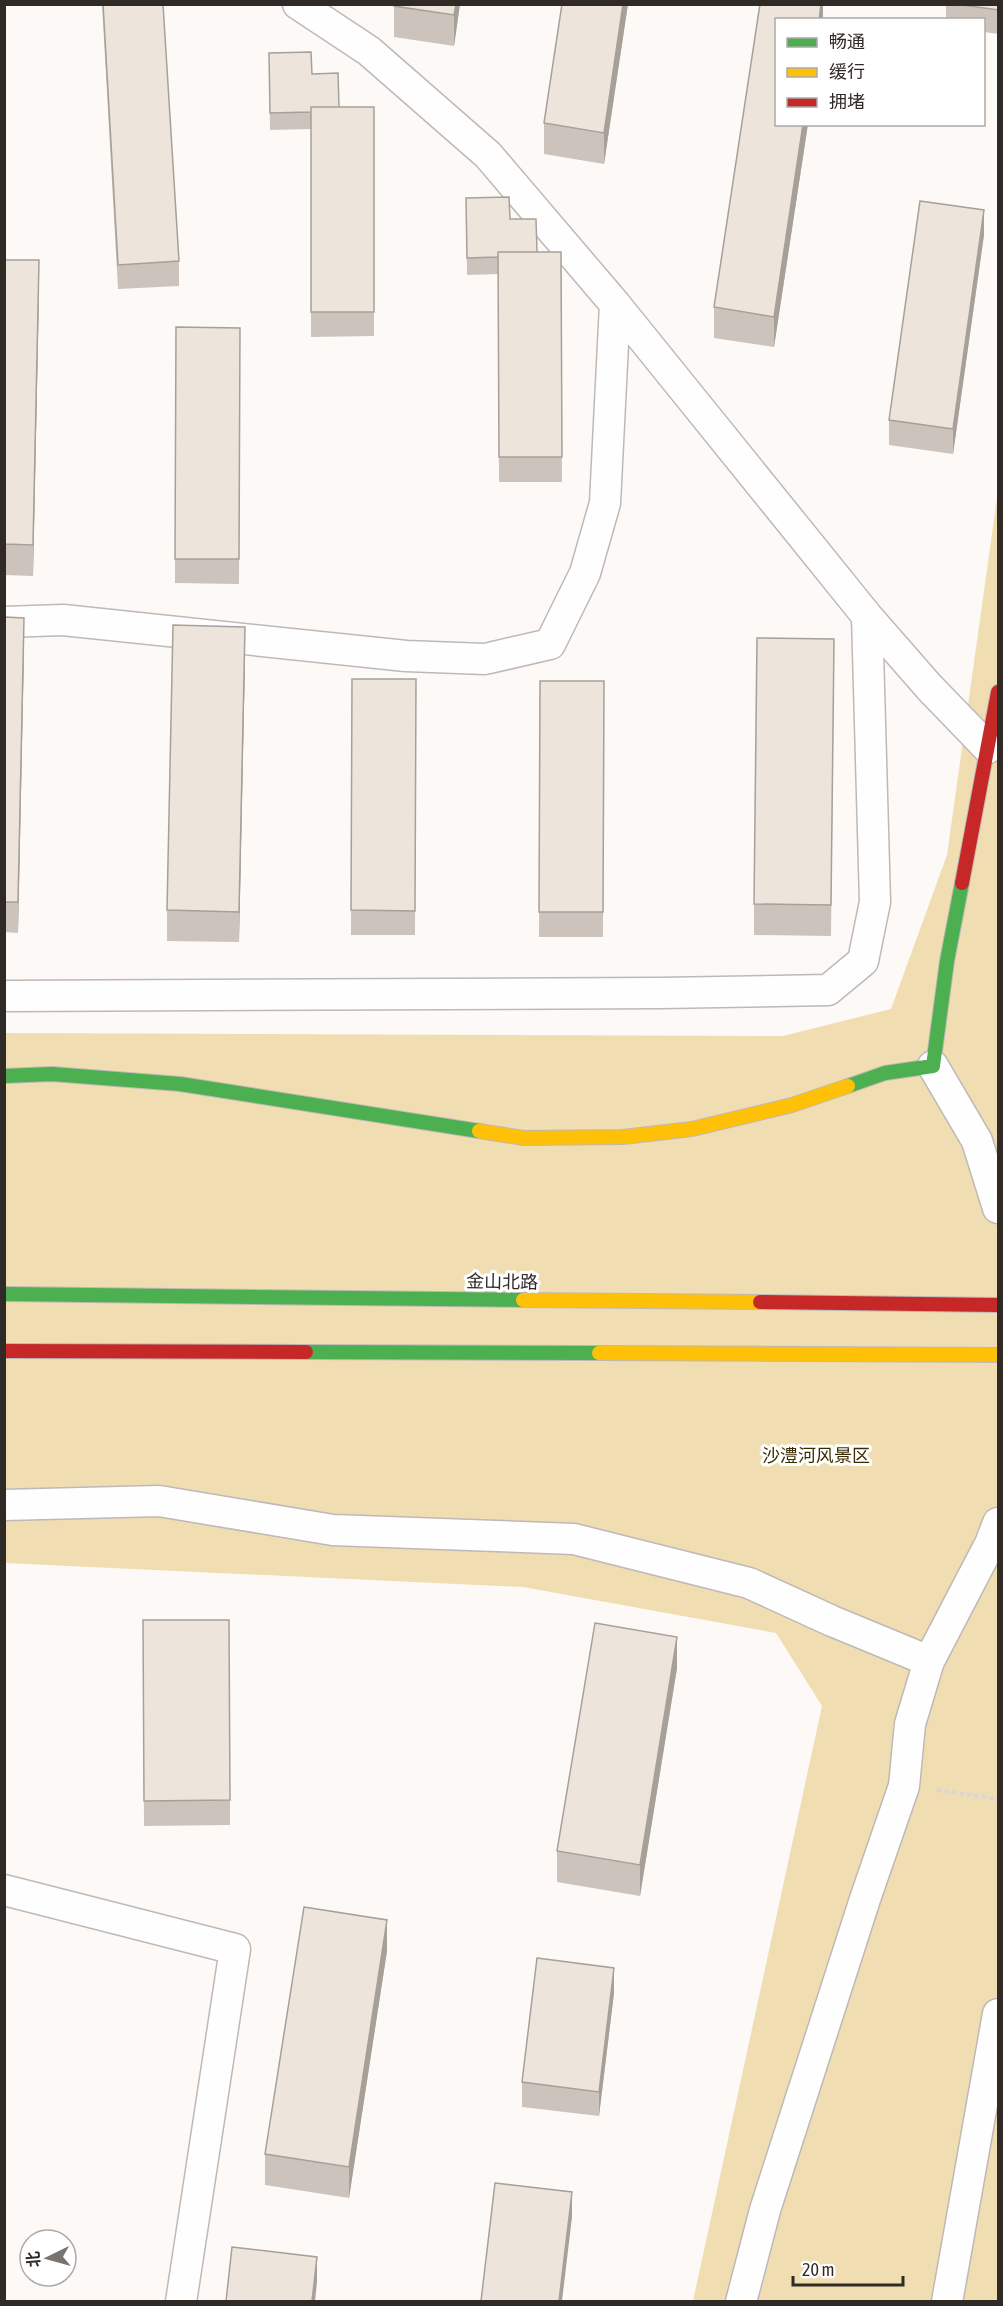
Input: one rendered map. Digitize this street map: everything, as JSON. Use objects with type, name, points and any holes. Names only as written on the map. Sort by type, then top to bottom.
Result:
[{"type":"main road","points":[[4,1076],[52,1074],[180,1084],[525,1138],[601,1138],[692,1129],[792,1105],[885,1073],[933,1066],[947,961],[999,692]]},
{"type":"main road","name":"金山北路","points":[[4,1294],[999,1305]]},
{"type":"main road","points":[[4,1351],[999,1355]]},
{"type":"street","points":[[298,4],[369,51],[489,156],[615,304],[867,616],[929,687],[988,748]]},
{"type":"street","points":[[4,622],[63,620],[406,656],[485,659],[550,644],[585,573],[605,503],[615,304]]},
{"type":"street","points":[[4,996],[828,990],[863,961],[875,902],[867,616]]},
{"type":"street","points":[[933,1066],[976,1141],[999,1208]]},
{"type":"street","points":[[4,1505],[159,1501],[333,1530],[574,1539],[749,1583],[832,1621],[929,1661]]},
{"type":"street","points":[[741,2301],[765,2210],[904,1786],[910,1724],[929,1661],[999,1524]]},
{"type":"street","points":[[4,1890],[235,1949],[181,2301]]},
{"type":"street","points":[[948,2301],[999,2014]]},
{"type":"path","points":[[904,1786],[999,1800]]},
{"type":"green space","name":"沙澧河风景区","points":[[998,491],[998,2301],[693,2301],[822,1706],[776,1633],[523,1587],[5,1563],[5,1033],[783,1036],[891,1009],[947,855]]},
{"type":"building","points":[[103,4],[163,4],[179,261],[118,265]]},
{"type":"building","points":[[394,4],[456,4],[454,15],[394,6]]},
{"type":"building","points":[[562,4],[623,4],[604,133],[544,123]]},
{"type":"building","points":[[760,4],[821,4],[819,18],[775,18],[775,126],[803,126],[774,317],[714,307]]},
{"type":"building","points":[[954,4],[999,4],[999,10]]},
{"type":"building","points":[[311,52],[312,74],[338,73],[339,107],[311,107],[311,112],[270,113],[269,53]]},
{"type":"building","points":[[311,107],[374,107],[374,312],[311,312]]},
{"type":"building","points":[[509,197],[510,219],[536,219],[537,252],[498,252],[498,257],[467,258],[466,198]]},
{"type":"building","points":[[920,201],[984,210],[953,429],[889,420]]},
{"type":"building","points":[[498,252],[561,252],[562,457],[499,457]]},
{"type":"building","points":[[4,260],[39,260],[33,545],[4,544]]},
{"type":"building","points":[[176,327],[240,328],[239,559],[175,559]]},
{"type":"building","points":[[4,617],[24,618],[18,902],[4,902]]},
{"type":"building","points":[[173,625],[245,627],[239,912],[167,910]]},
{"type":"building","points":[[757,638],[834,639],[831,905],[754,904]]},
{"type":"building","points":[[352,679],[416,679],[415,911],[351,910]]},
{"type":"building","points":[[540,681],[604,681],[603,912],[539,912]]},
{"type":"building","points":[[143,1620],[229,1620],[230,1800],[144,1801]]},
{"type":"building","points":[[595,1623],[677,1637],[640,1865],[557,1851]]},
{"type":"building","points":[[304,1907],[387,1920],[349,2167],[265,2154]]},
{"type":"building","points":[[537,1958],[614,1968],[599,2092],[522,2082]]},
{"type":"building","points":[[495,2183],[572,2192],[559,2301],[481,2301]]},
{"type":"building","points":[[232,2247],[317,2257],[312,2301],[226,2301]]},
{"type":"traffic: fast","points":[[848,1086],[885,1073],[933,1066],[947,961],[962,883]]},
{"type":"traffic: fast","points":[[4,1076],[52,1074],[180,1084],[479,1131]]},
{"type":"traffic: fast","points":[[4,1294],[523,1300]]},
{"type":"traffic: fast","points":[[306,1352],[599,1353]]},
{"type":"traffic: slow","points":[[479,1131],[524,1138],[623,1137],[692,1129],[792,1105],[848,1086]]},
{"type":"traffic: slow","points":[[523,1300],[760,1302]]},
{"type":"traffic: slow","points":[[599,1353],[998,1355]]},
{"type":"traffic: jam","points":[[962,883],[998,692]]},
{"type":"traffic: jam","points":[[760,1302],[998,1305]]},
{"type":"traffic: jam","points":[[4,1351],[306,1352]]}]
